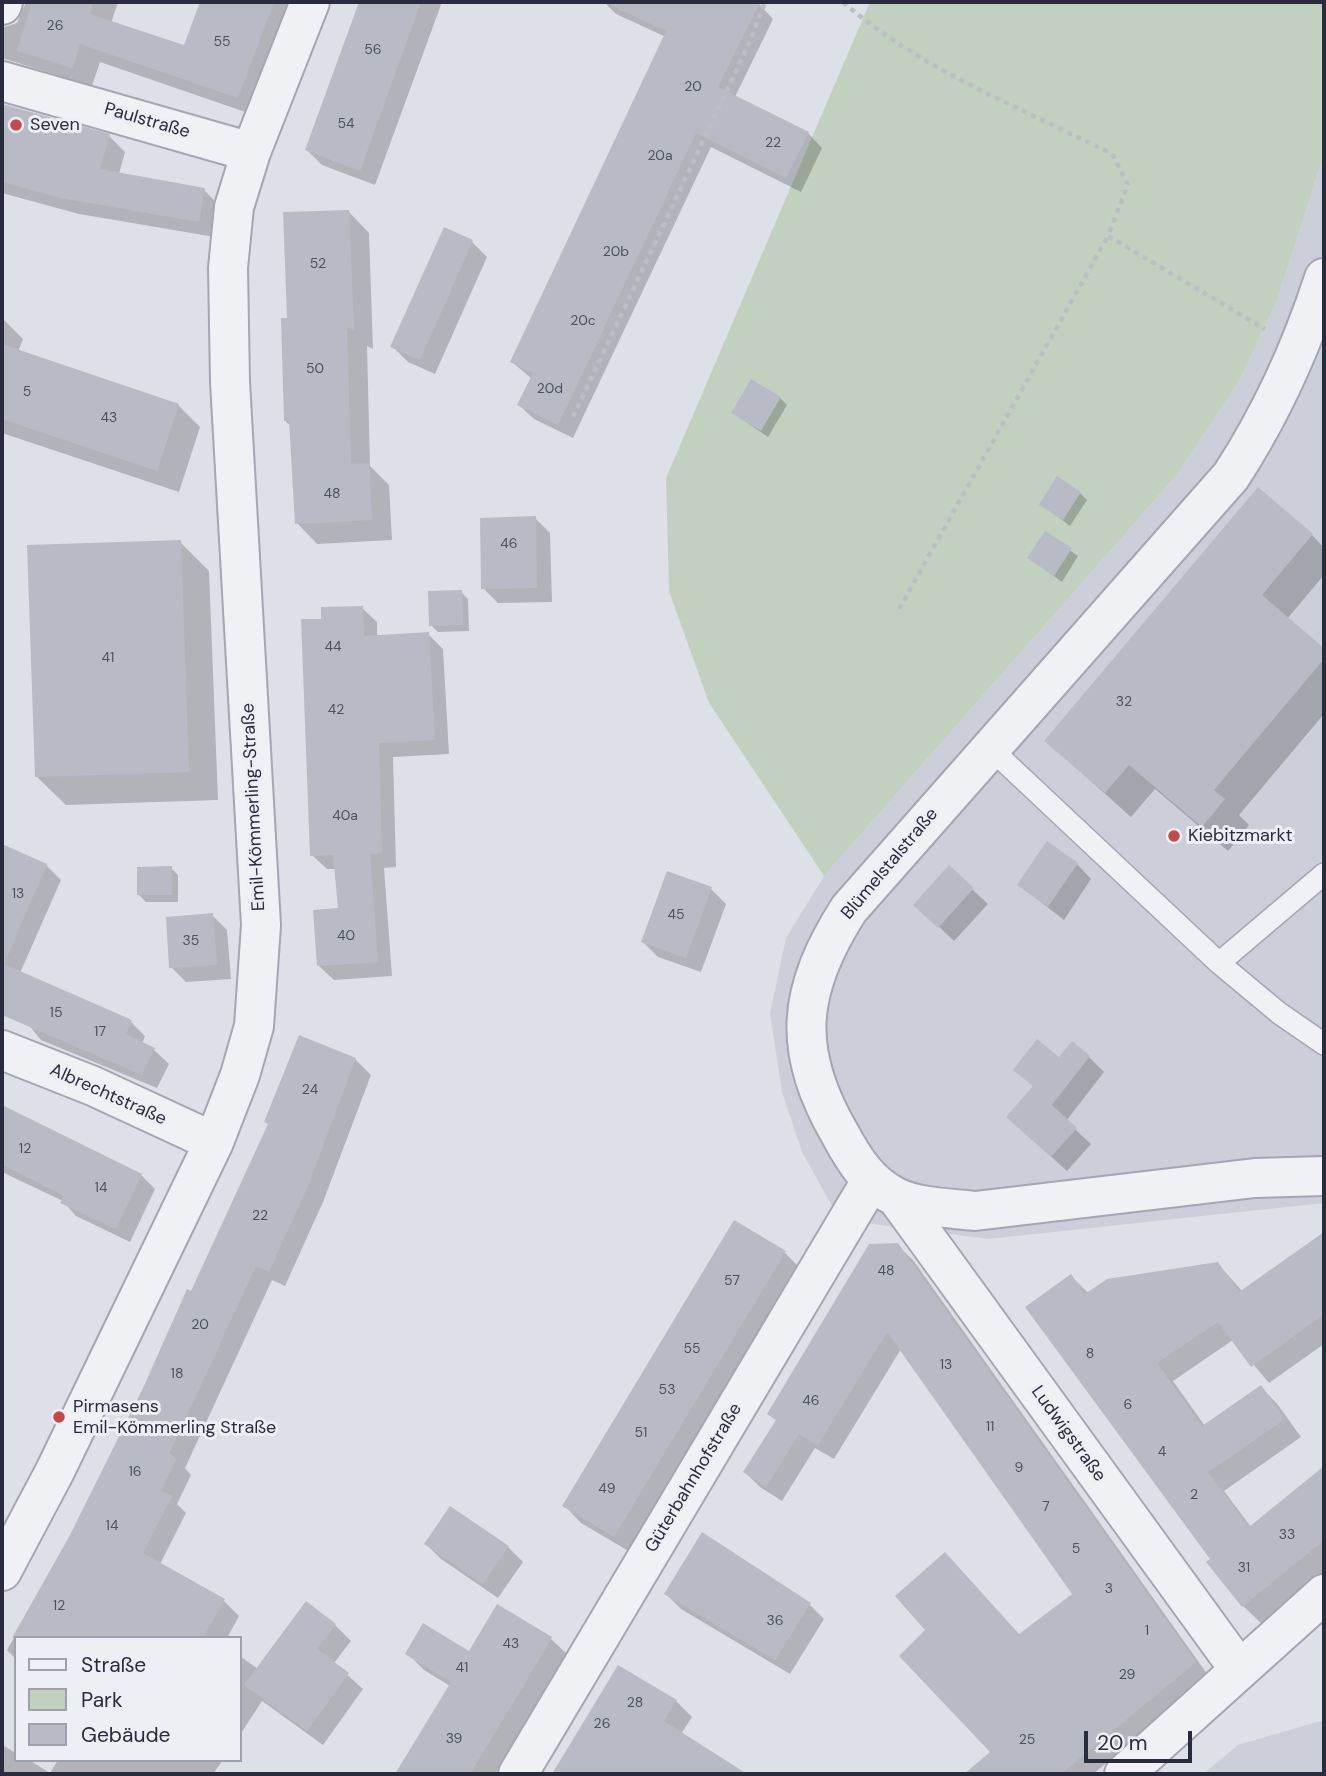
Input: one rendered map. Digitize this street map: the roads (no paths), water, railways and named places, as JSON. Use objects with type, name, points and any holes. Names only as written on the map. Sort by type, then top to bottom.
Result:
[{"type":"street","name":"Emil-Kömmerling-Straße","points":[[2,1571],[55,1471],[214,1142],[254,1026],[260,978],[261,925],[230,382],[228,268],[234,207],[251,152],[310,2]]},
{"type":"street","name":"Paulstraße","points":[[2,81],[251,152]]},
{"type":"street","name":"Blümelstalstraße","points":[[884,1189],[828,1114],[811,1069],[805,1024],[812,983],[825,947],[849,909],[1231,476],[1259,433],[1299,349],[1324,278]]},
{"type":"street","name":"Albrechtstraße","points":[[2,1050],[93,1086],[214,1142]]},
{"type":"street","points":[[884,1189],[936,1207],[975,1211],[1255,1178],[1324,1176]]},
{"type":"street","name":"Ludwigstraße","points":[[884,1189],[1239,1669]]},
{"type":"street","name":"Güterbahnhofstraße","points":[[517,1774],[884,1189]]},
{"type":"street","points":[[1124,1774],[1324,1594]]},
{"type":"lane","points":[[990,747],[1219,963],[1279,1013],[1324,1044]]},
{"type":"lane","points":[[1219,963],[1324,874]]},
{"type":"place","name":"Seven","points":[[16,125]]},
{"type":"place","name":"Kiebitzmarkt","points":[[1174,836]]},
{"type":"place","name":"Pirmasens Emil-Kömmerling Straße","points":[[59,1417]]}]
